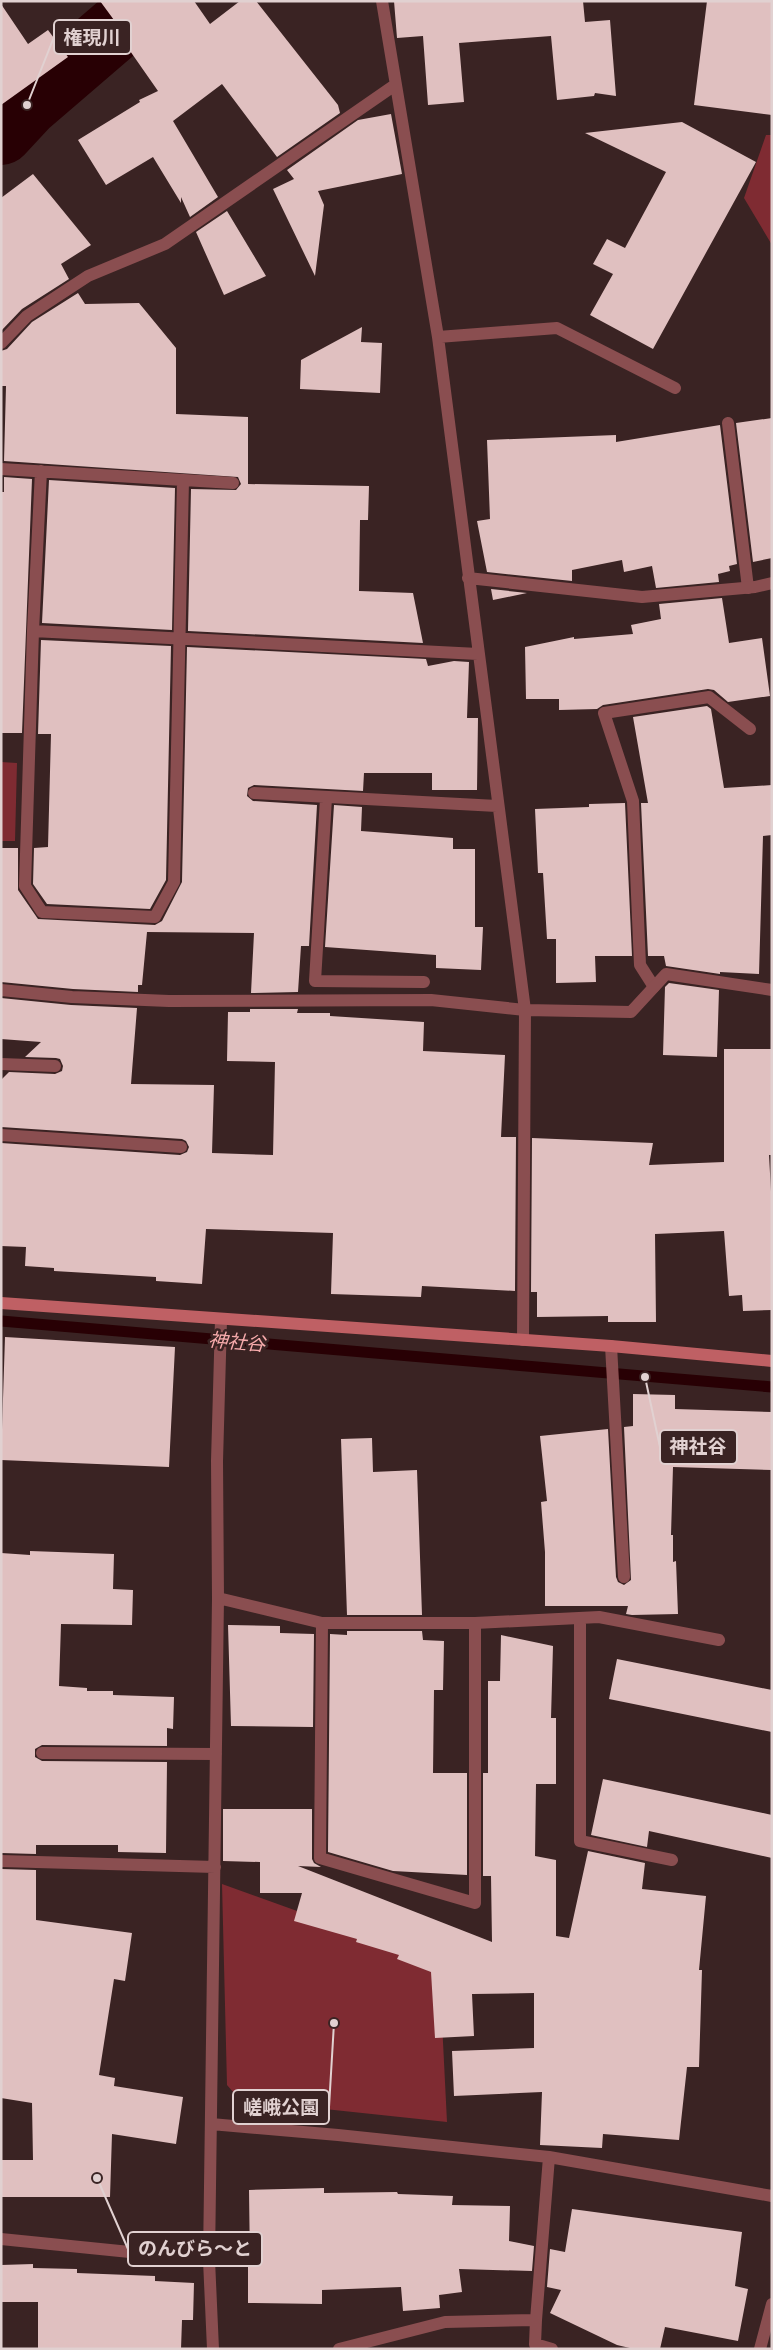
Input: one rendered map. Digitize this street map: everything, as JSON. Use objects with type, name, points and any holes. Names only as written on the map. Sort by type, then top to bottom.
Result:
[{"type":"street","points":[[382,1],[394,85],[438,337],[497,806],[525,1010],[523,1340]]},
{"type":"street","points":[[1,342],[27,316],[88,276],[165,244],[394,85]]},
{"type":"street","points":[[438,337],[557,328],[675,388]]},
{"type":"street","points":[[728,423],[748,588]]},
{"type":"street","points":[[1,469],[233,483]]},
{"type":"street","points":[[41,471],[33,631],[25,886],[42,912],[155,917],[174,882],[181,638],[183,480]]},
{"type":"street","points":[[468,578],[642,597],[748,588],[772,583]]},
{"type":"street","points":[[33,631],[478,654]]},
{"type":"street","points":[[654,987],[640,965],[633,800],[604,713],[709,697],[750,730]]},
{"type":"street","points":[[254,794],[497,806]]},
{"type":"street","points":[[326,798],[315,981],[424,982]]},
{"type":"street","points":[[1,990],[72,997],[168,1001],[431,1000],[525,1010],[631,1012],[666,974],[772,990]]},
{"type":"street","points":[[1,1064],[54,1066]]},
{"type":"street","points":[[1,1135],[181,1147]]},
{"type":"street","points":[[1,1303],[611,1346],[772,1361]]},
{"type":"street","points":[[213,2349],[209,2260],[218,1598],[217,1461],[221,1320]]},
{"type":"street","points":[[611,1346],[624,1577]]},
{"type":"street","points":[[218,1598],[322,1622],[475,1623],[599,1617],[719,1640]]},
{"type":"street","points":[[580,1618],[580,1841],[672,1860]]},
{"type":"street","points":[[322,1622],[320,1858],[475,1903],[475,1623]]},
{"type":"street","points":[[42,1754],[216,1754]]},
{"type":"street","points":[[1,1861],[214,1867]]},
{"type":"street","points":[[211,2124],[338,2134],[549,2157],[772,2196]]},
{"type":"street","points":[[549,2157],[535,2346],[552,2349]]},
{"type":"street","points":[[1,2238],[209,2260]]},
{"type":"street","points":[[760,2349],[772,2304]]},
{"type":"street","points":[[339,2349],[445,2322],[536,2320]]},
{"type":"shaded area","points":[[766,135],[772,135],[772,245],[744,198]]},
{"type":"shaded area","points":[[1,762],[17,763],[15,841],[1,841]]},
{"type":"shaded area","points":[[222,1884],[439,1962],[447,2122],[240,2100],[227,2085]]},
{"type":"building","points":[[100,1],[194,1],[210,24],[240,1],[256,1],[338,105],[340,113],[277,157],[222,84],[173,121],[218,197],[190,217],[181,197],[181,203],[153,157],[106,185],[78,140],[140,102],[139,100],[158,91],[121,38],[125,35]]},
{"type":"building","points":[[394,1],[583,1],[585,22],[610,20],[616,96],[595,93],[594,96],[557,100],[551,36],[459,43],[464,102],[428,105],[423,36],[397,38]]},
{"type":"building","points":[[707,1],[772,1],[772,115],[694,105]]},
{"type":"building","points":[[1,4],[28,44],[48,30],[68,57],[1,105]]},
{"type":"building","points":[[391,114],[402,174],[318,191],[324,205],[315,276],[273,189],[294,179],[287,170],[358,120]]},
{"type":"building","points":[[682,122],[756,162],[653,349],[590,315],[613,274],[593,264],[607,239],[625,248],[666,172],[585,133]]},
{"type":"building","points":[[33,174],[91,245],[61,264],[69,279],[22,309],[1,331],[1,198]]},
{"type":"building","points":[[227,211],[266,276],[224,295],[196,232]]},
{"type":"building","points":[[78,293],[85,304],[139,303],[176,348],[176,414],[248,417],[248,484],[369,486],[368,520],[360,520],[359,591],[413,593],[423,643],[188,631],[191,489],[236,490],[241,484],[238,477],[4,461],[6,386],[1,386],[1,351],[7,349],[32,322]]},
{"type":"building","points":[[362,327],[361,342],[382,343],[380,393],[300,389],[301,360]]},
{"type":"building","points":[[772,418],[772,558],[753,562],[736,423]]},
{"type":"building","points":[[720,425],[737,564],[729,566],[730,571],[718,574],[719,582],[656,588],[652,566],[624,572],[622,560],[572,570],[572,581],[487,572],[477,521],[490,519],[487,440],[616,435],[616,442]]},
{"type":"building","points":[[4,477],[32,479],[22,733],[1,733],[1,492],[4,492]]},
{"type":"building","points":[[49,480],[175,488],[172,630],[42,623]]},
{"type":"building","points":[[491,589],[527,593],[493,600]]},
{"type":"building","points":[[722,598],[729,643],[762,638],[770,696],[728,702],[714,690],[708,689],[603,705],[597,709],[559,710],[559,699],[526,699],[525,647],[574,637],[574,639],[633,634],[631,625],[661,619],[659,604]]},
{"type":"building","points":[[41,640],[171,646],[166,880],[150,909],[47,904],[33,884],[34,848],[48,847],[51,734],[38,734]]},
{"type":"building","points":[[187,647],[426,659],[428,666],[454,661],[469,662],[467,718],[478,718],[477,790],[432,790],[432,773],[364,773],[363,791],[254,785],[248,788],[247,796],[253,801],[317,805],[309,946],[301,946],[298,992],[251,993],[254,933],[147,932],[142,985],[138,985],[138,992],[73,989],[1,982],[1,848],[18,848],[18,890],[38,919],[155,925],[162,921],[182,882]]},
{"type":"building","points":[[707,706],[711,709],[724,788],[772,785],[772,835],[763,836],[759,974],[720,972],[720,974],[666,966],[664,956],[648,956],[641,803],[648,803],[633,717]]},
{"type":"building","points":[[625,803],[632,956],[595,956],[596,982],[556,983],[556,939],[547,939],[543,873],[538,873],[535,809],[589,807],[589,804]]},
{"type":"building","points":[[334,805],[362,807],[361,831],[453,838],[453,849],[475,849],[475,927],[483,927],[481,970],[436,968],[436,955],[325,947]]},
{"type":"building","points":[[669,983],[719,990],[717,1057],[663,1055],[665,987]]},
{"type":"building","points":[[1,998],[71,1005],[137,1008],[131,1084],[214,1085],[212,1153],[273,1155],[275,1062],[227,1061],[228,1012],[250,1012],[250,1009],[298,1009],[297,1013],[330,1013],[330,1016],[424,1022],[423,1051],[505,1055],[501,1137],[516,1137],[515,1291],[422,1286],[421,1297],[331,1294],[333,1233],[206,1229],[202,1284],[156,1281],[156,1277],[54,1271],[54,1268],[25,1266],[26,1247],[1,1246],[1,1143],[180,1155],[187,1152],[189,1147],[186,1141],[182,1139],[1,1127],[1,1080],[9,1072],[55,1074],[62,1071],[63,1066],[60,1059],[56,1058],[25,1057],[41,1042],[1,1039]]},
{"type":"building","points":[[724,1049],[772,1049],[772,1155],[769,1155],[772,1210],[772,1310],[743,1311],[742,1295],[729,1296],[724,1231],[655,1234],[656,1322],[608,1322],[608,1316],[537,1317],[537,1292],[531,1292],[532,1138],[653,1143],[649,1165],[724,1162]]},
{"type":"building","points":[[5,1337],[175,1347],[169,1467],[1,1460]]},
{"type":"building","points":[[633,1394],[675,1395],[675,1409],[772,1412],[772,1470],[673,1467],[671,1535],[673,1535],[673,1562],[676,1561],[678,1614],[632,1615],[626,1614],[628,1606],[545,1606],[545,1552],[541,1502],[547,1501],[540,1436],[608,1429],[616,1577],[618,1582],[624,1585],[631,1580],[624,1427],[633,1426]]},
{"type":"building","points":[[372,1438],[373,1472],[417,1470],[422,1615],[347,1615],[341,1439]]},
{"type":"building","points":[[30,1551],[114,1554],[113,1589],[133,1590],[132,1625],[61,1624],[59,1686],[87,1688],[87,1691],[113,1691],[113,1695],[174,1697],[173,1729],[167,1728],[167,1746],[42,1745],[35,1749],[35,1757],[42,1761],[167,1762],[166,1853],[118,1852],[118,1845],[36,1845],[36,1854],[1,1853],[1,1553],[30,1555]]},
{"type":"building","points":[[228,1625],[280,1626],[280,1633],[314,1634],[313,1727],[231,1726]]},
{"type":"building","points":[[347,1631],[422,1631],[423,1640],[444,1641],[443,1690],[434,1690],[433,1773],[467,1773],[467,1875],[393,1871],[328,1852],[330,1634],[347,1635]]},
{"type":"building","points":[[501,1635],[553,1646],[551,1718],[556,1718],[556,1784],[536,1784],[535,1856],[556,1860],[556,1936],[569,1938],[588,1851],[645,1863],[642,1889],[706,1896],[699,1970],[702,1970],[699,2067],[687,2067],[679,2140],[603,2134],[602,2148],[540,2145],[542,2092],[454,2096],[452,2051],[534,2048],[534,1993],[472,1994],[474,2036],[435,2038],[431,1972],[397,1959],[399,1955],[356,1942],[357,1939],[294,1921],[302,1893],[260,1893],[260,1862],[223,1861],[223,1809],[312,1809],[312,1859],[314,1863],[321,1867],[298,1866],[492,1942],[491,1876],[483,1876],[483,1773],[488,1773],[488,1681],[500,1681]]},
{"type":"building","points":[[617,1659],[772,1690],[772,1732],[609,1699]]},
{"type":"building","points":[[603,1779],[772,1815],[772,1858],[649,1831],[647,1847],[591,1835]]},
{"type":"building","points":[[1,1869],[36,1870],[36,1920],[132,1933],[125,1981],[114,1979],[99,2075],[115,2078],[114,2086],[183,2097],[176,2144],[112,2134],[110,2197],[1,2197],[1,2160],[33,2160],[32,2103],[1,2098]]},
{"type":"building","points":[[324,2188],[324,2193],[397,2192],[398,2194],[453,2196],[452,2205],[510,2206],[509,2241],[534,2246],[532,2271],[459,2269],[462,2292],[439,2295],[440,2308],[403,2311],[401,2287],[322,2290],[322,2304],[248,2303],[248,2264],[250,2264],[249,2190]]},
{"type":"building","points":[[572,2209],[742,2232],[735,2286],[748,2289],[738,2341],[665,2327],[660,2349],[634,2349],[617,2345],[550,2313],[561,2290],[547,2287],[550,2249],[565,2252]]},
{"type":"building","points":[[33,2264],[33,2268],[77,2269],[77,2273],[155,2276],[155,2281],[194,2283],[193,2320],[182,2320],[181,2349],[38,2349],[38,2302],[1,2302],[1,2265]]},
{"type":"waterway","points":[[1,133],[27,105],[148,1]]},
{"type":"waterway","name":"神社谷","points":[[1,1321],[772,1387]]},
{"type":"place","name":"権現川","points":[[27,105]]},
{"type":"place","name":"神社谷","points":[[645,1377]]},
{"type":"place","name":"嵯峨公園","points":[[334,2023]]},
{"type":"place","name":"のんびら～と","points":[[97,2178]]}]
